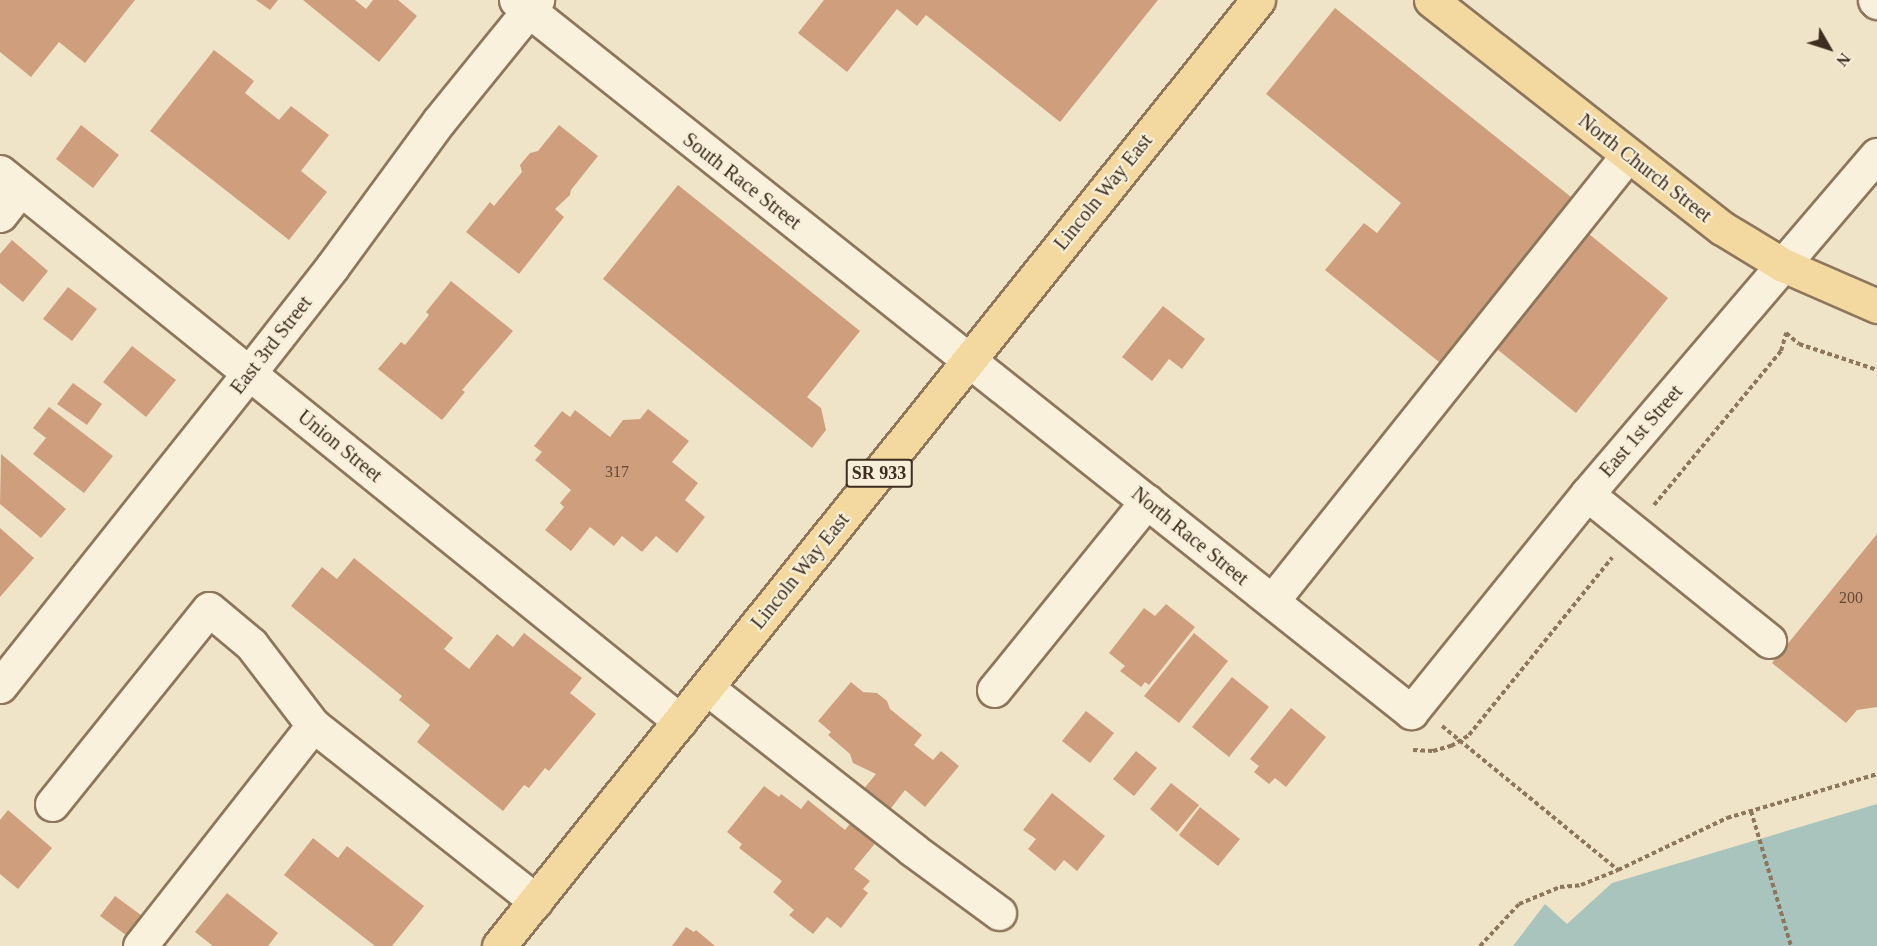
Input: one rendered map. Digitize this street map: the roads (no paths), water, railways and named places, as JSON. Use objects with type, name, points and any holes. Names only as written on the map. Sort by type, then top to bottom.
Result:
[{"type":"main road","name":"Lincoln Way East","points":[[499,946],[1258,0]]},
{"type":"main road","name":"North Church Street","points":[[1431,0],[1627,156],[1722,228],[1783,265],[1877,306]]},
{"type":"street","name":"South Race Street","points":[[527,3],[761,197],[970,359]]},
{"type":"street","name":"East 3rd Street","points":[[0,686],[332,267],[527,3]]},
{"type":"street","name":"East 1st Street","points":[[1414,709],[1587,494],[1877,155]]},
{"type":"street","points":[[1272,601],[1627,156]]},
{"type":"street","points":[[0,215],[10,180]]},
{"type":"street","name":"Union Street","points":[[10,180],[680,721]]},
{"type":"street","name":"North Race Street","points":[[970,359],[1272,601],[1414,709]]},
{"type":"street","points":[[1587,494],[1769,641]]},
{"type":"street","points":[[994,690],[1147,501]]},
{"type":"street","points":[[52,804],[209,609],[251,644],[314,725],[536,901]]},
{"type":"street","points":[[706,688],[999,914]]},
{"type":"street","points":[[140,946],[314,725]]},
{"type":"water","points":[[1877,804],[1877,946],[1513,946],[1545,904],[1567,924],[1612,883]]}]
